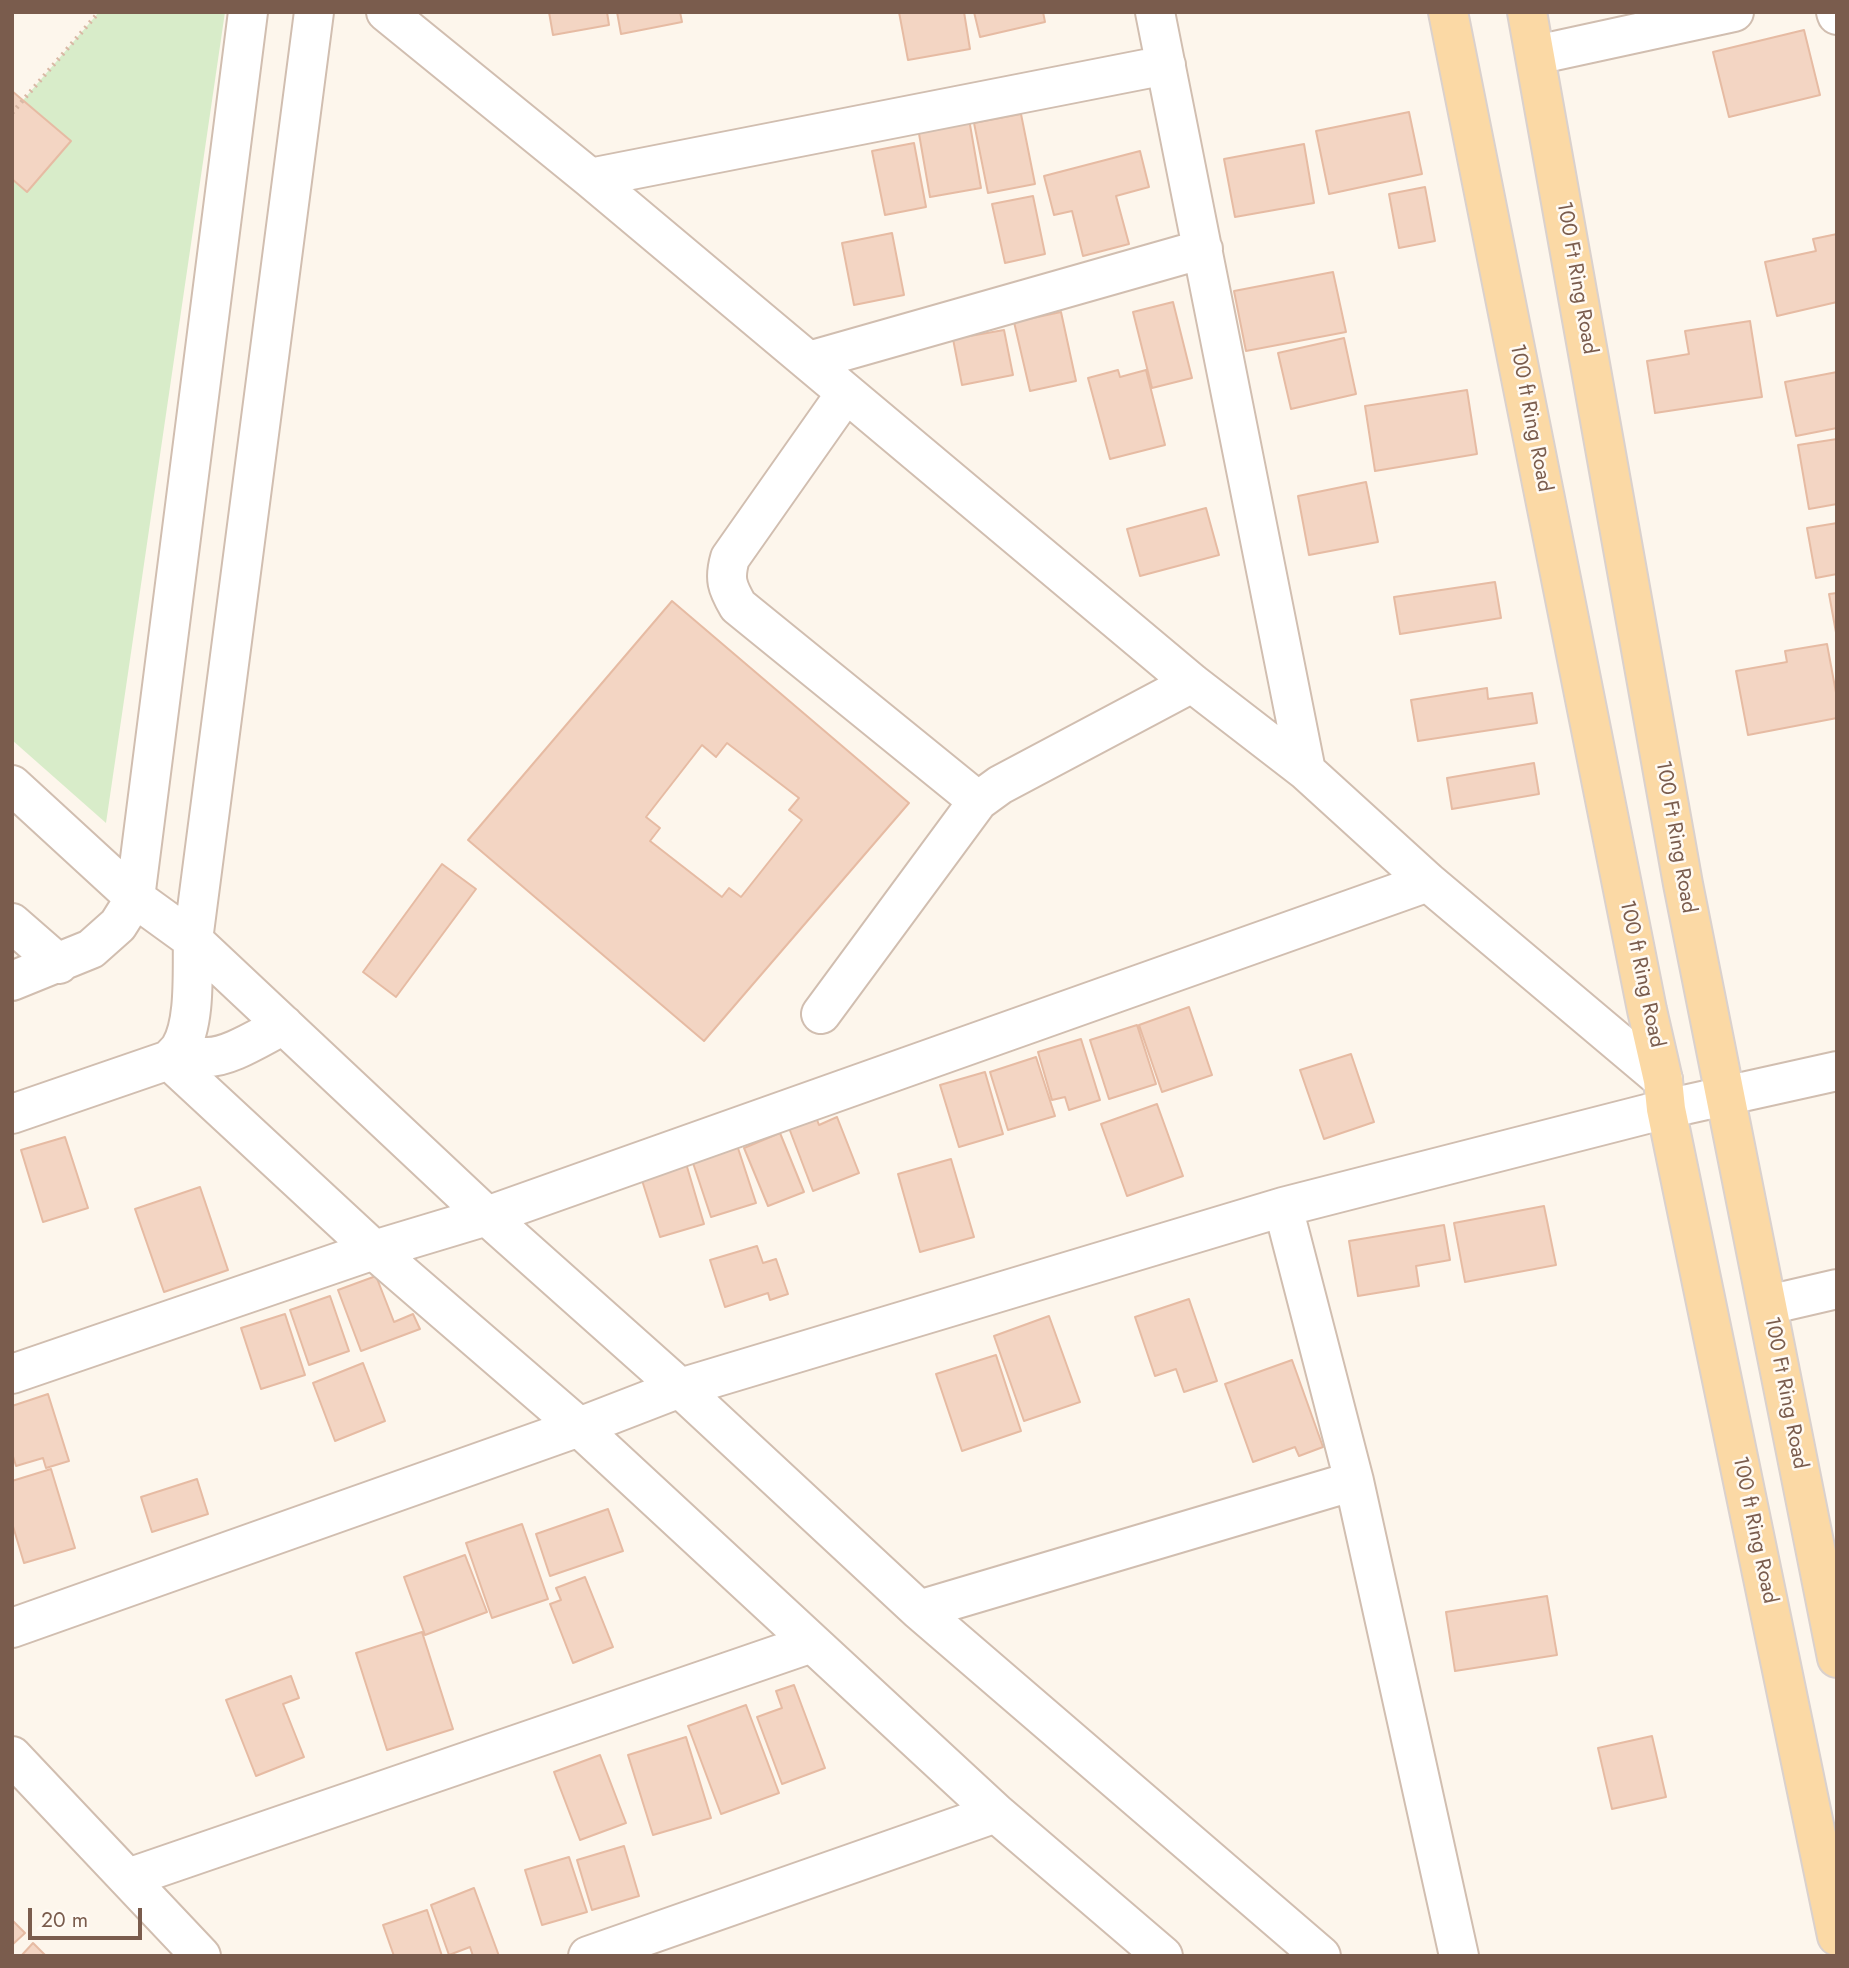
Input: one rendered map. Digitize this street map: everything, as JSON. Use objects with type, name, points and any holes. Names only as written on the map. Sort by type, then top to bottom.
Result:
[{"type":"main road","name":"100 ft Ring Road","points":[[1448,12],[1647,1010],[1837,1936]]},
{"type":"main road","name":"100 Ft Ring Road","points":[[1527,12],[1683,884],[1837,1658]]},
{"type":"street","points":[[12,981],[92,949],[118,925],[135,898],[248,12]]},
{"type":"street","points":[[175,1054],[190,1014],[193,940],[314,12]]},
{"type":"street","points":[[386,12],[590,178],[1192,683],[1306,771],[1665,1095]]},
{"type":"street","points":[[1155,12],[1306,771]]},
{"type":"street","points":[[1536,55],[1734,12]]},
{"type":"street","points":[[590,178],[1166,65]]},
{"type":"street","points":[[809,361],[1203,249]]},
{"type":"street","points":[[846,393],[730,558],[726,575],[729,591],[738,606],[978,801]]},
{"type":"street","points":[[1247,725],[1286,667]]},
{"type":"street","points":[[821,1014],[978,801],[1000,785],[1192,683]]},
{"type":"street","points":[[12,785],[135,898],[193,940],[487,1216],[680,1388],[919,1609],[1321,1956]]},
{"type":"street","points":[[12,1374],[374,1250],[487,1216],[1428,882]]},
{"type":"street","points":[[12,923],[58,964]]},
{"type":"street","points":[[12,1114],[175,1054],[208,1057],[222,1055],[284,1026]]},
{"type":"street","points":[[175,1054],[374,1250],[579,1427],[996,1813],[1163,1956]]},
{"type":"street","points":[[12,1628],[579,1427],[680,1388],[1665,1095],[1727,1096],[1837,1071]]},
{"type":"street","points":[[1283,1207],[1354,1481],[1459,1956]]},
{"type":"street","points":[[1768,1305],[1837,1289]]},
{"type":"street","points":[[919,1609],[1354,1481]]},
{"type":"street","points":[[128,1878],[812,1643]]},
{"type":"street","points":[[12,1756],[201,1956]]},
{"type":"street","points":[[588,1956],[996,1813]]},
{"type":"path","points":[[12,113],[99,12]]},
{"type":"green space","points":[[99,12],[225,12],[106,823],[12,740],[12,113]]},
{"type":"building","points":[[549,12],[607,12],[609,25],[553,35]]},
{"type":"building","points":[[617,12],[680,12],[682,22],[621,34]]},
{"type":"building","points":[[899,12],[964,12],[970,49],[908,60]]},
{"type":"building","points":[[974,12],[1043,12],[1045,22],[980,37]]},
{"type":"building","points":[[1804,30],[1820,95],[1729,117],[1713,52]]},
{"type":"building","points":[[12,91],[71,141],[27,192],[12,179]]},
{"type":"building","points":[[1409,112],[1422,174],[1329,194],[1316,131]]},
{"type":"building","points":[[1021,114],[1035,184],[988,193],[974,123]]},
{"type":"building","points":[[969,119],[981,188],[930,197],[918,128]]},
{"type":"building","points":[[914,143],[926,207],[885,215],[872,151]]},
{"type":"building","points":[[1304,144],[1314,203],[1235,217],[1224,159]]},
{"type":"building","points":[[1140,151],[1149,187],[1116,196],[1129,244],[1083,256],[1072,211],[1054,215],[1044,176]]},
{"type":"building","points":[[1425,187],[1435,241],[1399,248],[1389,194]]},
{"type":"building","points":[[1033,196],[1045,254],[1005,263],[992,204]]},
{"type":"building","points":[[892,233],[904,295],[854,305],[842,243]]},
{"type":"building","points":[[1837,234],[1837,302],[1777,316],[1765,262],[1816,251],[1813,239]]},
{"type":"building","points":[[1333,272],[1346,332],[1246,351],[1234,291]]},
{"type":"building","points":[[1173,302],[1192,378],[1152,388],[1133,312]]},
{"type":"building","points":[[1061,312],[1076,381],[1030,391],[1014,322]]},
{"type":"building","points":[[1750,321],[1762,397],[1655,413],[1647,361],[1689,354],[1685,331]]},
{"type":"building","points":[[1004,330],[1013,375],[962,385],[953,339]]},
{"type":"building","points":[[1344,338],[1356,394],[1291,409],[1278,353]]},
{"type":"building","points":[[1118,370],[1120,377],[1146,370],[1165,445],[1110,459],[1088,378]]},
{"type":"building","points":[[1837,372],[1837,428],[1796,436],[1785,382]]},
{"type":"building","points":[[1467,390],[1477,454],[1375,471],[1365,406]]},
{"type":"building","points":[[1837,439],[1837,504],[1809,509],[1798,445]]},
{"type":"building","points":[[1366,482],[1378,542],[1309,555],[1298,496]]},
{"type":"building","points":[[1206,508],[1219,555],[1140,576],[1127,529]]},
{"type":"building","points":[[1837,523],[1837,574],[1816,578],[1807,528]]},
{"type":"building","points":[[1495,582],[1501,618],[1400,634],[1394,597]]},
{"type":"building","points":[[1837,593],[1837,638],[1829,594]]},
{"type":"building","points":[[672,601],[909,803],[704,1041],[468,840]]},
{"type":"building","points":[[1827,644],[1837,698],[1837,718],[1748,735],[1736,671],[1787,662],[1785,651]]},
{"type":"building","points":[[1487,688],[1488,699],[1532,693],[1537,723],[1418,741],[1411,700]]},
{"type":"building","points":[[727,743],[799,798],[789,810],[802,820],[741,897],[729,888],[722,897],[650,841],[660,828],[646,817],[702,745],[716,757]]},
{"type":"building","points":[[1534,763],[1539,794],[1452,809],[1447,778]]},
{"type":"building","points":[[442,864],[476,889],[396,997],[363,972]]},
{"type":"building","points":[[1189,1007],[1212,1075],[1162,1092],[1139,1025]]},
{"type":"building","points":[[1137,1025],[1156,1084],[1109,1099],[1090,1040]]},
{"type":"building","points":[[1081,1039],[1100,1100],[1069,1110],[1065,1097],[1052,1100],[1038,1052]]},
{"type":"building","points":[[1351,1054],[1374,1122],[1324,1139],[1300,1070]]},
{"type":"building","points":[[1036,1057],[1055,1116],[1008,1130],[990,1072]]},
{"type":"building","points":[[985,1072],[1003,1134],[959,1147],[940,1085]]},
{"type":"building","points":[[1157,1104],[1183,1176],[1127,1196],[1101,1124]]},
{"type":"building","points":[[816,1117],[819,1125],[837,1117],[859,1173],[813,1191],[789,1128]]},
{"type":"building","points":[[780,1133],[804,1192],[768,1206],[744,1148]]},
{"type":"building","points":[[65,1137],[88,1208],[43,1222],[21,1150]]},
{"type":"building","points":[[735,1139],[756,1203],[711,1217],[690,1154]]},
{"type":"building","points":[[951,1159],[974,1237],[920,1252],[898,1174]]},
{"type":"building","points":[[685,1160],[704,1224],[660,1237],[640,1174]]},
{"type":"building","points":[[200,1187],[228,1270],[164,1292],[135,1209]]},
{"type":"building","points":[[1544,1206],[1556,1265],[1465,1282],[1454,1223]]},
{"type":"building","points":[[1444,1225],[1450,1260],[1416,1266],[1419,1286],[1358,1296],[1349,1241]]},
{"type":"building","points":[[757,1246],[763,1263],[776,1259],[788,1294],[770,1300],[768,1293],[725,1307],[710,1260]]},
{"type":"building","points":[[376,1276],[394,1322],[413,1314],[420,1329],[361,1351],[338,1290]]},
{"type":"building","points":[[330,1296],[349,1351],[309,1365],[290,1310]]},
{"type":"building","points":[[1189,1299],[1217,1381],[1184,1392],[1176,1369],[1155,1376],[1135,1317]]},
{"type":"building","points":[[285,1314],[305,1375],[261,1389],[241,1328]]},
{"type":"building","points":[[1049,1316],[1080,1402],[1024,1421],[994,1336]]},
{"type":"building","points":[[996,1355],[1021,1431],[962,1451],[936,1374]]},
{"type":"building","points":[[1292,1360],[1323,1447],[1299,1456],[1295,1447],[1253,1462],[1225,1384]]},
{"type":"building","points":[[363,1363],[385,1421],[335,1441],[313,1383]]},
{"type":"building","points":[[48,1394],[69,1461],[46,1468],[43,1458],[16,1466],[12,1453],[12,1406]]},
{"type":"building","points":[[51,1469],[75,1548],[24,1563],[12,1523],[12,1481]]},
{"type":"building","points":[[197,1479],[208,1514],[152,1532],[141,1497]]},
{"type":"building","points":[[608,1509],[623,1551],[550,1576],[536,1534]]},
{"type":"building","points":[[522,1524],[548,1599],[492,1618],[466,1543]]},
{"type":"building","points":[[465,1555],[487,1612],[425,1635],[404,1577]]},
{"type":"building","points":[[585,1577],[613,1647],[573,1663],[550,1604],[561,1600],[556,1588]]},
{"type":"building","points":[[1547,1596],[1557,1655],[1455,1671],[1446,1612]]},
{"type":"building","points":[[422,1632],[453,1729],[387,1750],[356,1653]]},
{"type":"building","points":[[291,1676],[299,1698],[283,1704],[304,1757],[256,1776],[226,1700]]},
{"type":"building","points":[[794,1685],[825,1768],[782,1784],[757,1717],[782,1708],[776,1691]]},
{"type":"building","points":[[746,1705],[779,1793],[721,1814],[688,1726]]},
{"type":"building","points":[[1652,1736],[1666,1797],[1612,1809],[1598,1748]]},
{"type":"building","points":[[686,1737],[711,1818],[653,1835],[628,1755]]},
{"type":"building","points":[[600,1755],[626,1823],[580,1840],[554,1772]]},
{"type":"building","points":[[624,1846],[639,1896],[592,1910],[577,1860]]},
{"type":"building","points":[[569,1857],[587,1912],[542,1925],[525,1870]]},
{"type":"building","points":[[474,1888],[499,1956],[473,1956],[470,1947],[449,1955],[431,1905]]},
{"type":"building","points":[[427,1910],[442,1956],[394,1956],[383,1925]]},
{"type":"building","points":[[12,1920],[25,1933],[12,1945]]},
{"type":"building","points":[[33,1943],[46,1956],[21,1956]]}]
